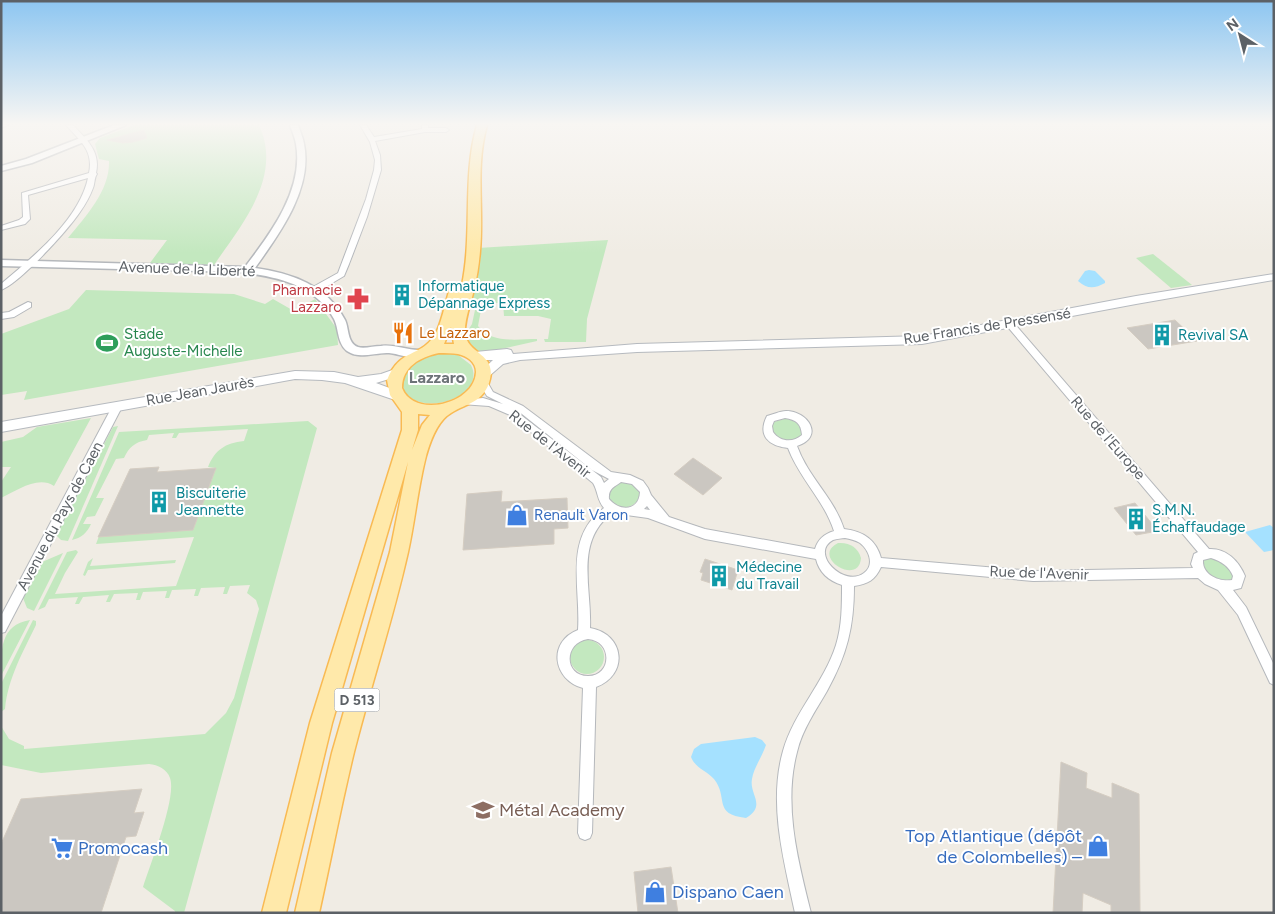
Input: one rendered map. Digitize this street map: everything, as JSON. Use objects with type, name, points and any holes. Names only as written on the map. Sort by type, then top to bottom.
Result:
[{"type":"main road","points":[[476,168],[474,248],[458,336],[460,345],[483,367],[484,378]]},
{"type":"main road","points":[[358,380],[382,378],[401,368],[438,343],[446,324],[461,274],[475,218]]},
{"type":"main road","name":"Rue Francis de Pressensé","points":[[637,348],[901,341],[947,336],[1127,301],[1274,277]]},
{"type":"main road","points":[[424,352],[448,348],[489,356],[548,346],[637,348]]},
{"type":"main road","points":[[401,368],[394,384],[402,400],[424,410],[444,410],[464,402],[478,391],[484,378],[499,361],[510,357],[637,348]]},
{"type":"main road","name":"Rue Jean Jaurès","points":[[1,428],[118,405],[295,375],[334,375],[358,380],[402,400]]},
{"type":"main road","name":"D 513","points":[[274,913],[321,723],[410,430],[410,412],[402,400]]},
{"type":"main road","name":"D 513","points":[[307,913],[343,753],[399,552],[418,455],[430,425],[444,410]]},
{"type":"street","points":[[1,288],[30,264],[58,235],[79,208],[87,196],[94,174],[94,168]]},
{"type":"street","points":[[248,270],[282,219],[300,176],[300,168]]},
{"type":"street","points":[[314,290],[343,271],[375,181],[377,168]]},
{"type":"street","points":[[1,228],[22,222],[27,217],[22,196],[24,194],[94,174]]},
{"type":"street","name":"Avenue de la Liberté","points":[[1,263],[248,270],[290,278],[314,290],[332,307],[343,326],[346,342],[351,348],[363,352],[383,349],[424,352]]},
{"type":"street","points":[[1,316],[11,315],[28,305]]},
{"type":"street","name":"Rue de l'Europe","points":[[1010,324],[1206,554]]},
{"type":"street","points":[[394,350],[403,361],[401,368]]},
{"type":"street","name":"Rue de l'Avenir","points":[[484,378],[490,394],[520,408],[596,467],[608,475],[620,478]]},
{"type":"street","name":"Rue de l'Avenir","points":[[464,402],[484,401],[513,413],[597,480],[603,490]]},
{"type":"street","name":"Avenue du Pays de Caen","points":[[1,628],[118,405]]},
{"type":"street","points":[[792,445],[798,462],[832,511],[840,534]]},
{"type":"street","points":[[631,511],[643,502],[645,496],[644,488],[638,482],[629,478],[620,478],[610,482],[603,490],[602,496],[610,509],[620,512],[631,511],[706,534],[819,555]]},
{"type":"street","points":[[645,496],[668,521]]},
{"type":"street","points":[[584,634],[586,618],[583,548],[593,524],[610,509]]},
{"type":"street","points":[[840,534],[856,536],[865,541],[872,549],[876,562],[874,570],[868,578],[848,582],[831,575],[825,568],[819,555],[820,547],[824,540],[840,534]]},
{"type":"street","points":[[1206,554],[1223,557],[1237,570],[1239,580],[1237,584],[1222,586],[1211,581],[1202,573],[1197,560],[1201,555],[1206,554]]},
{"type":"street","name":"Rue de l'Avenir","points":[[876,562],[1033,576],[1202,573]]},
{"type":"street","points":[[803,913],[786,834],[783,788],[790,750],[802,721],[842,647],[848,619],[848,582]]},
{"type":"street","points":[[1222,586],[1242,611],[1274,679]]},
{"type":"street","points":[[584,634],[601,636],[611,647],[613,654],[613,662],[605,675],[590,682],[573,678],[564,666],[563,658],[567,645],[578,636],[584,634]]},
{"type":"street","points":[[585,833],[590,682]]},
{"type":"green space","points":[[108,168],[265,168],[263,181],[256,199],[247,216],[214,265],[150,263],[167,240],[68,238],[96,202],[106,182]]},
{"type":"green space","points":[[608,240],[587,319],[586,342],[545,342],[544,339],[548,339],[551,319],[538,316],[504,316],[503,303],[474,303],[471,299],[478,248]]},
{"type":"green space","points":[[1153,254],[1192,285],[1171,288],[1136,258]]},
{"type":"green space","points":[[86,290],[234,294],[265,304],[273,299],[294,311],[315,299],[337,329],[338,345],[24,400],[27,391],[1,395],[1,334],[69,309]]},
{"type":"green space","points":[[475,310],[481,310],[478,326],[490,336],[513,340],[537,339],[537,341],[501,349],[498,352],[481,353],[474,350],[463,338],[472,324]]},
{"type":"green space","points":[[446,353],[458,355],[471,365],[473,377],[469,387],[460,395],[447,401],[434,403],[420,402],[409,397],[402,386],[407,371],[422,358],[429,355]]},
{"type":"green space","points":[[91,418],[54,486],[48,483],[34,483],[1,498],[1,482],[11,467],[1,467],[1,442],[23,437],[37,427]]},
{"type":"green space","points":[[787,418],[800,424],[802,435],[795,440],[784,440],[773,433],[772,426],[774,422]]},
{"type":"green space","points":[[308,421],[317,428],[184,913],[175,913],[175,911],[143,887],[162,831],[170,800],[171,787],[167,772],[159,766],[149,764],[41,773],[1,765],[1,726],[9,739],[24,746],[24,749],[205,734],[226,713],[234,698],[259,609],[256,600],[247,593],[250,585],[230,586],[227,594],[223,594],[225,587],[201,588],[198,596],[194,596],[196,589],[172,590],[169,598],[165,598],[167,591],[143,592],[140,600],[136,600],[138,593],[114,594],[110,602],[106,602],[109,595],[83,597],[79,604],[75,604],[78,597],[49,599],[45,607],[38,610],[67,552],[76,550],[78,552],[55,594],[176,586],[194,537],[96,544],[99,536],[192,530],[216,468],[208,467],[211,461],[222,448],[244,441],[248,429],[179,433],[176,438],[172,438],[174,433],[149,435],[147,440],[133,446],[124,458],[116,459],[96,498],[104,498],[95,516],[87,517],[83,524],[91,524],[83,535],[72,540],[119,432]]},
{"type":"green space","points":[[118,426],[68,541],[61,540],[57,536],[59,529],[113,427]]},
{"type":"green space","points":[[618,481],[632,482],[640,491],[637,502],[628,507],[620,508],[608,501],[608,489]]},
{"type":"green space","points":[[838,543],[849,544],[858,551],[861,558],[858,566],[853,570],[845,570],[832,562],[829,555],[831,549]]},
{"type":"green space","points":[[63,553],[34,611],[27,608],[23,598],[42,562]]},
{"type":"green space","points":[[1206,556],[1227,562],[1235,579],[1229,583],[1207,576],[1200,560]]},
{"type":"green space","points":[[93,558],[90,566],[176,560],[175,563],[88,570],[85,576],[83,575],[88,562]]},
{"type":"green space","points":[[30,620],[1,676],[1,657],[4,640],[13,627]]},
{"type":"green space","points":[[33,620],[36,621],[36,625],[9,687],[5,709],[1,712],[1,684]]},
{"type":"green space","points":[[587,640],[594,641],[599,645],[603,650],[603,664],[599,669],[594,673],[587,674],[580,673],[575,669],[571,664],[570,657],[571,650],[575,645],[580,641]]},
{"type":"water","points":[[1085,271],[1095,271],[1105,283],[1091,287],[1084,286],[1078,281]]},
{"type":"water","points":[[1270,525],[1274,528],[1274,550],[1264,552],[1245,532]]},
{"type":"water","points":[[755,737],[762,740],[766,745],[754,770],[752,779],[756,800],[755,809],[746,818],[735,816],[725,809],[721,793],[714,779],[698,767],[691,757],[694,749],[701,744]]},
{"type":"building","name":"Revival SA","points":[[1175,320],[1197,341],[1148,349],[1127,328]]},
{"type":"building","points":[[693,458],[722,478],[703,495],[674,474]]},
{"type":"building","name":"Biscuiterie Jeannette","points":[[159,467],[157,472],[216,468],[193,530],[98,537],[130,469]]},
{"type":"building","name":"Renault Varon","points":[[502,491],[501,502],[567,498],[568,528],[554,529],[554,544],[463,550],[467,494]]},
{"type":"building","name":"S.M.N. Échaffaudage","points":[[1135,503],[1158,531],[1136,535],[1114,508]]},
{"type":"building","name":"Médecine du Travail","points":[[705,559],[738,570],[732,590],[701,580],[703,573],[700,572]]},
{"type":"building","name":"Top Atlantique (dépôt de Colombelles) –","points":[[1061,762],[1087,773],[1086,788],[1112,798],[1112,783],[1139,794],[1140,913],[1111,913],[1111,905],[1083,893],[1082,913],[1053,913]]},
{"type":"building","name":"Promocash","points":[[142,789],[134,813],[144,812],[136,836],[126,837],[101,913],[1,913],[1,844],[21,799]]},
{"type":"building","name":"Dispano Caen","points":[[671,867],[678,913],[638,913],[634,872]]},
{"type":"place","name":"Informatique Dépannage Express","points":[[402,295]]},
{"type":"place","name":"Pharmacie Lazzaro","points":[[358,299]]},
{"type":"place","name":"Le Lazzaro","points":[[403,333]]},
{"type":"place","name":"Revival SA","points":[[1162,335]]},
{"type":"place","name":"Stade Auguste-Michelle","points":[[107,343]]},
{"type":"place","name":"Biscuiterie Jeannette","points":[[159,502]]},
{"type":"place","name":"Renault Varon","points":[[517,515]]},
{"type":"place","name":"S.M.N. Échaffaudage","points":[[1136,519]]},
{"type":"place","name":"Médecine du Travail","points":[[719,576]]},
{"type":"place","name":"Métal Academy","points":[[483,810]]},
{"type":"place","name":"Top Atlantique (dépôt de Colombelles) –","points":[[1098,846]]},
{"type":"place","name":"Promocash","points":[[62,848]]},
{"type":"place","name":"Dispano Caen","points":[[655,892]]},
{"type":"district","name":"Lazzaro","points":[[437,377]]}]
